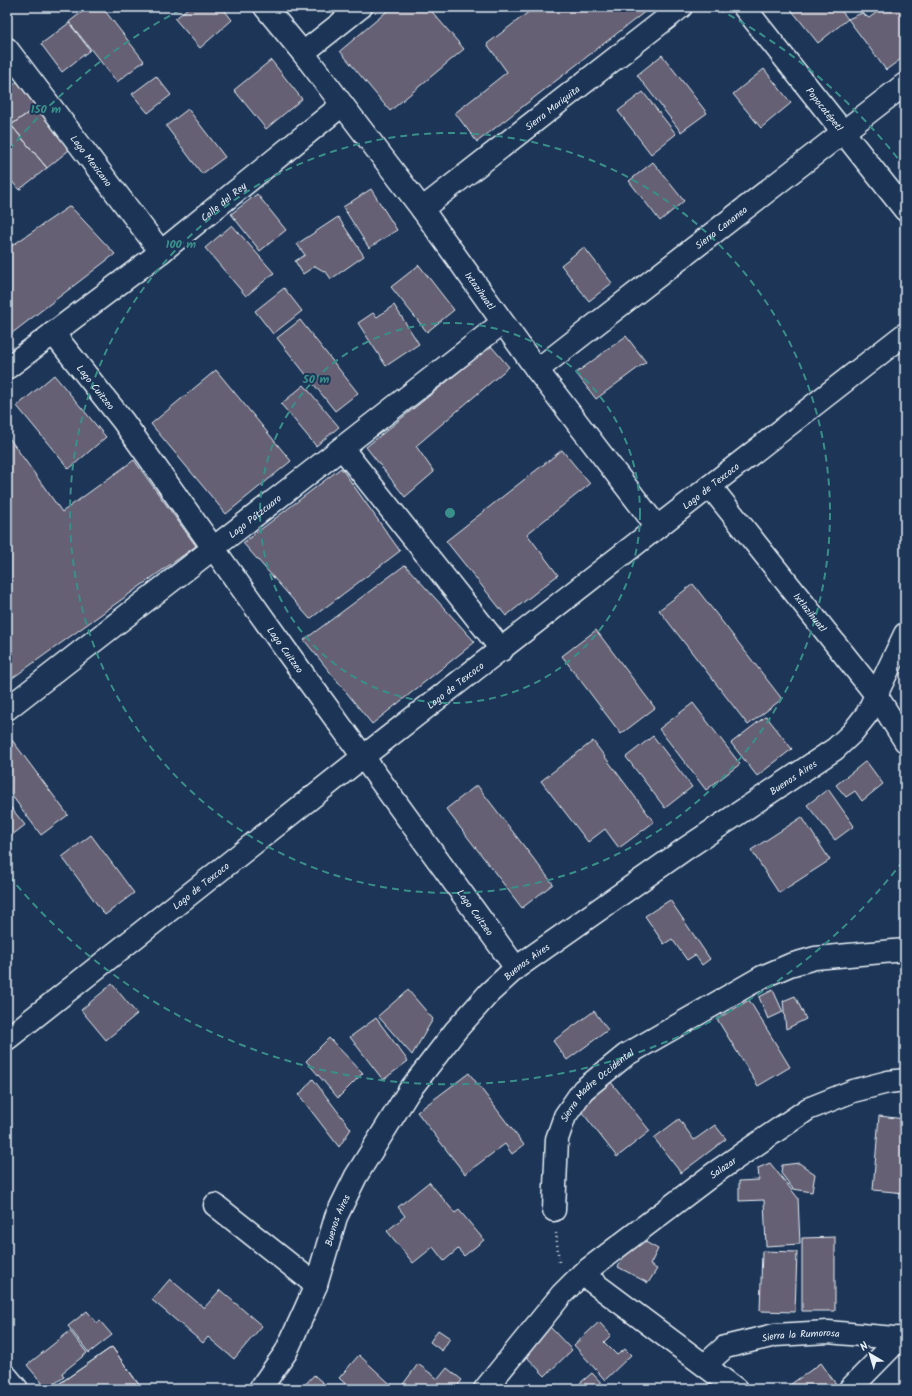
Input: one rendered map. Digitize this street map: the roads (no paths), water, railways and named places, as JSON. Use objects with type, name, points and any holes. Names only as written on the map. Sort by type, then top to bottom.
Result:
[{"type":"street","name":"Ixtazihuatl","points":[[265,7],[422,208],[502,323],[658,527]]},
{"type":"street","points":[[303,54],[361,7]]},
{"type":"street","name":"Sierra Mariquita","points":[[422,208],[681,7]]},
{"type":"street","name":"Popocatépetl","points":[[744,7],[905,210]]},
{"type":"street","name":"Lago Mexicano","points":[[7,49],[162,252]]},
{"type":"street","name":"Sierra Cananea","points":[[537,370],[905,84]]},
{"type":"street","name":"Calle del Rey","points":[[7,368],[162,252],[342,105]]},
{"type":"street","name":"Lago Pátzcuaro","points":[[7,709],[502,323]]},
{"type":"street","name":"Lago Cuitzeo","points":[[53,333],[123,421],[215,548],[285,649],[364,756],[516,968]]},
{"type":"street","name":"Lago de Texcoco","points":[[7,1039],[364,756],[502,650],[905,334]]},
{"type":"street","points":[[342,448],[502,650]]},
{"type":"street","name":"Ixtlazihuatl","points":[[710,486],[877,696],[905,741]]},
{"type":"street","name":"Buenos Aires","points":[[260,1389],[286,1352],[316,1285],[336,1218],[356,1176],[422,1074],[456,1030],[489,993],[516,968],[835,749],[852,733],[867,714],[877,696],[905,634]]},
{"type":"street","name":"Sierra Madre Occidental","points":[[554,1210],[558,1139],[565,1116],[582,1090],[626,1055],[762,977],[790,965],[815,958],[905,950]]},
{"type":"street","name":"Salazar","points":[[485,1389],[562,1294],[582,1274],[716,1172],[808,1109],[853,1091],[888,1082],[905,1080]]},
{"type":"street","points":[[215,1205],[316,1285]]},
{"type":"street","points":[[582,1274],[736,1389]]},
{"type":"street","name":"Sierra la Rumorosa","points":[[705,1365],[725,1347],[775,1335],[828,1332],[902,1339]]},
{"type":"street","points":[[850,1389],[902,1339]]},
{"type":"street","points":[[7,1377],[16,1389]]}]
